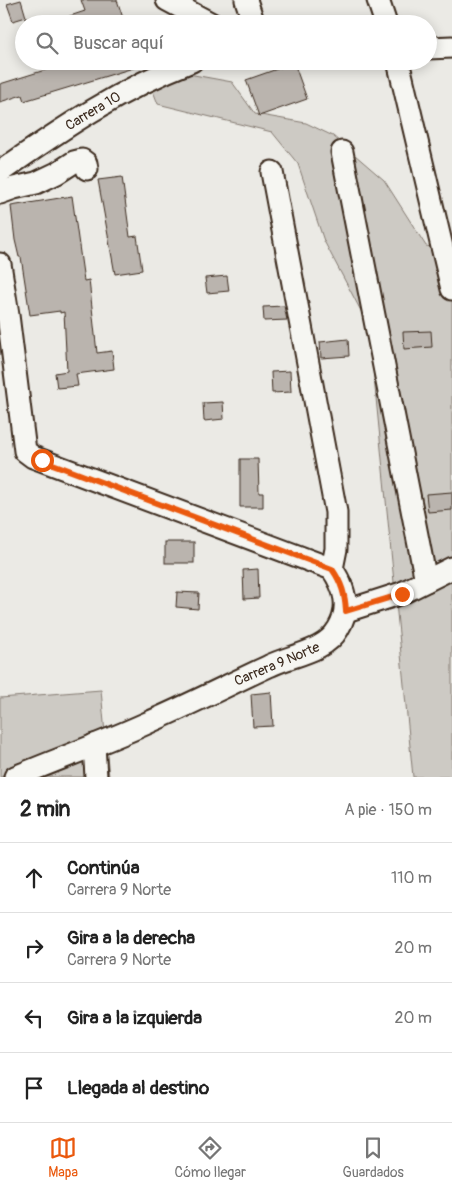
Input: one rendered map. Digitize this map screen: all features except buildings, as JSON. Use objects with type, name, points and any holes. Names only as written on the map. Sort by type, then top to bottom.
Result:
[{"type":"street","points":[[167,0],[195,15]]},
{"type":"street","points":[[246,0],[251,15]]},
{"type":"street","points":[[378,0],[383,15]]},
{"type":"street","points":[[437,48],[452,47]]},
{"type":"street","name":"Carrera 10","points":[[0,172],[86,113],[140,83],[171,70]]},
{"type":"street","points":[[400,70],[452,290]]},
{"type":"street","points":[[342,152],[426,581]]},
{"type":"street","points":[[0,193],[36,183],[74,162],[82,160],[86,163],[87,169]]},
{"type":"street","points":[[272,172],[336,512],[336,548],[332,569]]},
{"type":"street","points":[[0,264],[25,450],[33,457],[332,569],[340,581],[346,597],[346,611],[402,594],[452,568]]},
{"type":"street","name":"Carrera 9 Norte","points":[[15,777],[145,724],[272,664],[325,644],[338,630],[346,611]]},
{"type":"street","points":[[94,745],[96,777]]},
{"type":"shaded area","points":[[183,73],[232,82],[255,114],[306,123],[333,136],[384,180],[426,246],[452,251],[452,777],[413,777],[369,326],[324,241],[298,164],[272,132],[158,104],[153,91]]},
{"type":"shaded area","points":[[101,690],[109,777],[0,777],[0,698]]},
{"type":"route","points":[[42,460],[332,569],[340,581],[346,597],[346,611],[402,594]]}]
